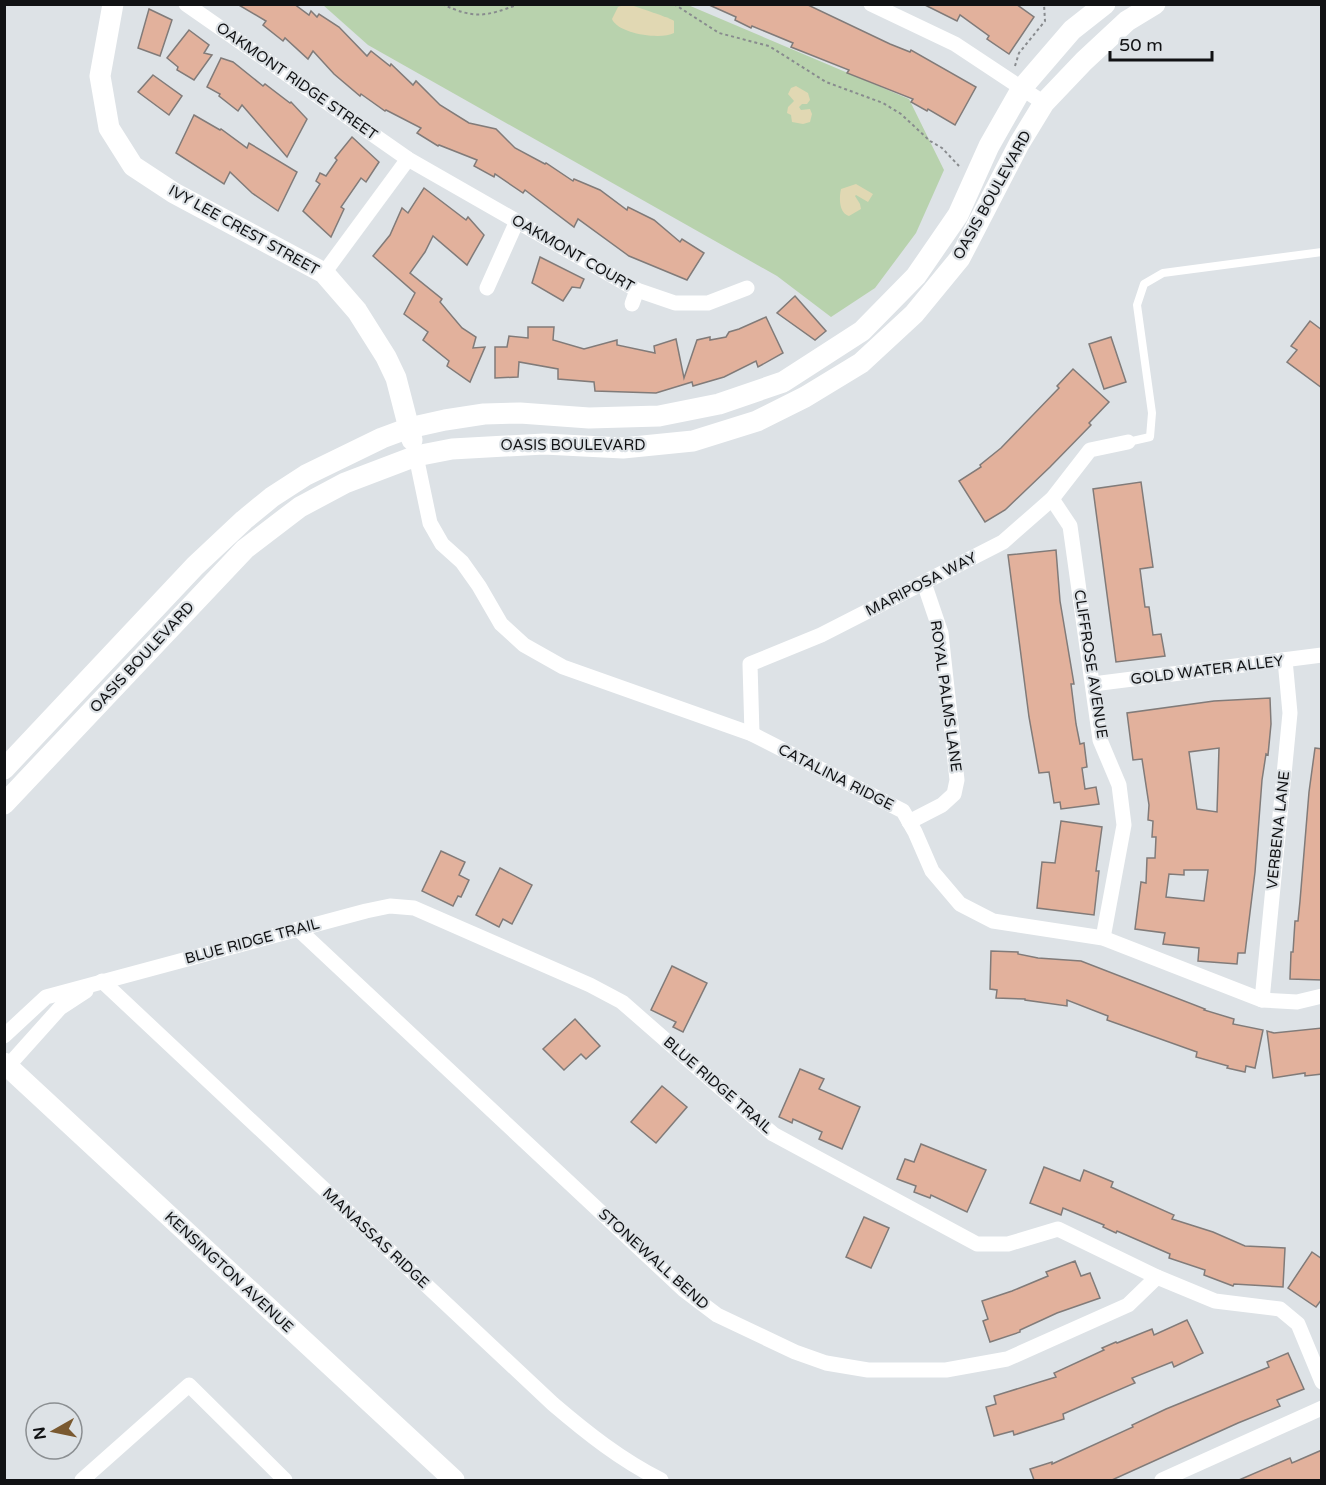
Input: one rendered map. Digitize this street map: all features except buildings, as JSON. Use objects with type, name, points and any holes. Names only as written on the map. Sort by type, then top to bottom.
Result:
[{"type":"street","name":"IVY LEE CREST STREET","points":[[113,4],[100,76],[109,128],[133,166],[174,193],[324,273],[357,311],[386,357],[396,378],[416,456]]},
{"type":"street","name":"OAKMONT RIDGE STREET","points":[[186,4],[408,159]]},
{"type":"street","points":[[871,4],[955,44],[1044,104]]},
{"type":"street","name":"OASIS BOULEVARD","points":[[4,769],[188,573],[244,520],[272,497],[306,475],[382,438],[409,428],[484,414],[520,413],[589,418],[659,416],[719,404],[783,382],[862,331],[916,276],[958,215],[1016,84],[1072,30],[1105,4]]},
{"type":"street","name":"OASIS BOULEVARD","points":[[4,804],[244,549],[300,507],[345,483],[416,456],[452,449],[544,444],[623,448],[693,441],[758,421],[805,397],[861,363],[914,314],[960,258],[1019,144],[1044,104],[1084,61],[1127,21],[1155,4]]},
{"type":"street","points":[[324,273],[408,159]]},
{"type":"street","name":"OAKMONT COURT","points":[[408,159],[517,221],[635,297],[675,303],[708,303],[747,288]]},
{"type":"street","points":[[487,288],[517,221]]},
{"type":"street","name":"MARIPOSA WAY","points":[[752,734],[750,664],[821,635],[1003,542],[1052,499],[1090,450],[1128,442]]},
{"type":"street","name":"CATALINA RIDGE","points":[[416,456],[430,523],[442,544],[462,562],[479,586],[501,624],[524,645],[563,667],[752,734],[903,811],[932,871],[960,904],[993,921],[1103,938],[1262,1000],[1297,1002],[1322,996]]},
{"type":"street","name":"CLIFFROSE AVENUE","points":[[1052,499],[1071,526],[1100,740],[1119,785],[1124,825],[1103,938]]},
{"type":"street","name":"ROYAL PALMS LANE","points":[[909,822],[942,805],[954,794],[957,780],[941,633],[924,583]]},
{"type":"street","name":"GOLD WATER ALLEY","points":[[1093,684],[1322,655]]},
{"type":"street","name":"VERBENA LANE","points":[[1262,1000],[1290,713],[1285,660]]},
{"type":"street","name":"BLUE RIDGE TRAIL","points":[[4,1036],[46,998],[102,981],[390,906],[414,908],[590,985],[622,1002],[773,1134],[977,1244],[1008,1244],[1058,1229],[1156,1277],[1215,1301],[1280,1309],[1298,1324],[1322,1382]]},
{"type":"street","name":"STONEWALL BEND","points":[[298,929],[684,1290],[717,1315],[795,1352],[826,1363],[868,1370],[946,1370],[1007,1359],[1128,1305],[1156,1277]]},
{"type":"street","name":"BLUE RIDGE TRAIL","points":[[6,1065],[60,1008],[102,981]]},
{"type":"street","name":"MANASSAS RIDGE","points":[[102,981],[553,1404],[594,1440],[640,1470],[661,1480]]},
{"type":"street","name":"KENSINGTON AVENUE","points":[[6,1065],[454,1480]]},
{"type":"street","points":[[82,1480],[189,1385],[285,1480]]},
{"type":"street","points":[[1162,1480],[1322,1408]]},
{"type":"lane","points":[[1128,442],[1150,437],[1152,413],[1137,305],[1144,285],[1163,273],[1322,252]]},
{"type":"path","points":[[442,4],[471,16],[503,10],[519,4]]},
{"type":"path","points":[[674,4],[718,33],[769,46],[826,82],[883,103],[901,114],[930,141],[942,148],[959,166]]},
{"type":"path","points":[[1016,84],[1019,53],[1045,21],[1044,4]]},
{"type":"green space","points":[[323,5],[688,5],[909,99],[944,170],[916,233],[875,288],[831,317],[777,276],[368,45]]},
{"type":"sand","points":[[627,4],[674,21],[674,33],[650,36],[622,28],[612,19],[618,7]]},
{"type":"sand","points":[[796,86],[808,93],[810,100],[799,107],[801,110],[810,109],[812,114],[810,122],[803,124],[792,122],[791,115],[787,113],[788,107],[794,101],[788,94],[791,88]]},
{"type":"sand","points":[[856,184],[873,194],[868,202],[856,195],[861,209],[849,216],[842,209],[841,189]]}]
